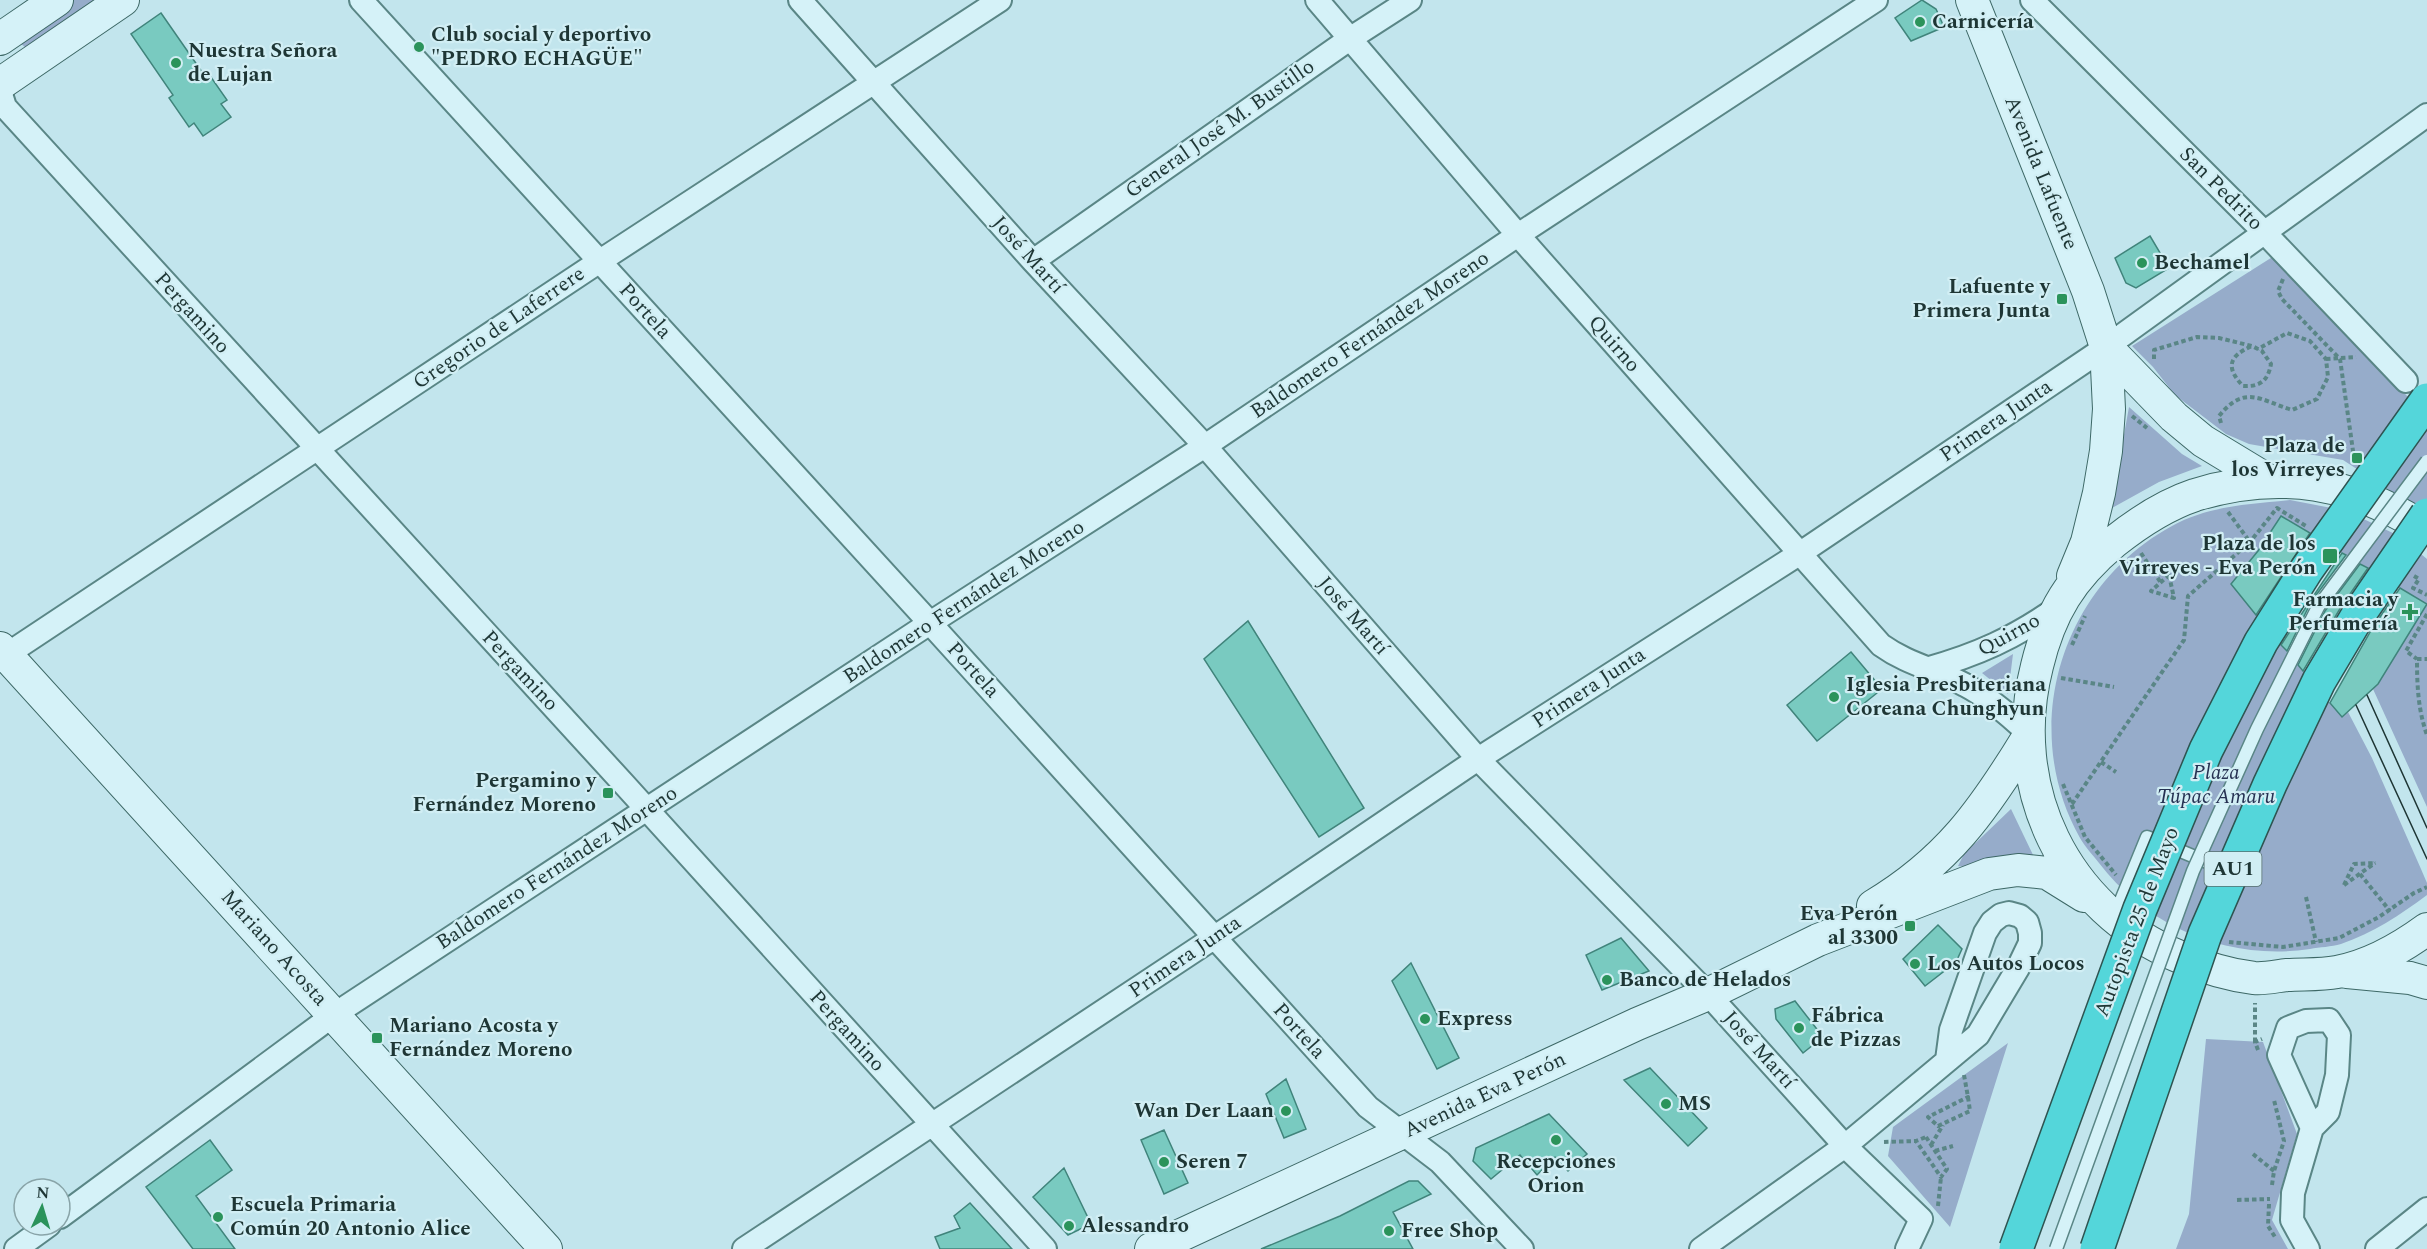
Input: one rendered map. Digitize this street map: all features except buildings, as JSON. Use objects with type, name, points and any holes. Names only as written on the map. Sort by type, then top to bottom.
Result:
[{"type":"highway","name":"Autopista 25 de Mayo","points":[[2016,1249],[2140,909],[2206,750],[2261,642],[2416,391]]},
{"type":"highway","name":"AU1","points":[[2097,1249],[2205,934],[2270,784],[2325,672],[2357,616],[2427,515]]},
{"type":"main road","points":[[0,39],[57,0]]},
{"type":"main road","points":[[0,84],[123,0]]},
{"type":"main road","name":"Avenida Lafuente","points":[[1972,0],[2088,291],[2106,347],[2140,404],[2269,481]]},
{"type":"main road","name":"Avenida Lafuente","points":[[2027,735],[2031,690],[2041,648],[2087,542],[2100,493],[2109,409],[2106,347]]},
{"type":"main road","points":[[2062,598],[2102,552],[2139,522],[2180,501],[2223,487],[2269,481],[2308,483],[2347,491],[2375,500],[2427,530]]},
{"type":"main road","name":"Mariano Acosta","points":[[2,654],[335,1014],[546,1249]]},
{"type":"main road","points":[[2027,735],[2032,778],[2043,816],[2059,851],[2081,884],[2111,915],[2157,948],[2206,968],[2255,978],[2338,972],[2409,978],[2427,983]]},
{"type":"main road","name":"Avenida Eva Perón","points":[[1818,940],[1891,896],[1939,859],[1995,792],[2027,735]]},
{"type":"main road","name":"Avenida Eva Perón","points":[[1151,1249],[1708,994],[1818,940],[1975,879],[2003,871],[2047,873],[2061,880],[2111,915]]},
{"type":"main road","points":[[2338,972],[2368,962],[2398,948],[2427,929]]},
{"type":"street","name":"Portela","points":[[361,0],[1368,1107],[1440,1162],[1522,1249]]},
{"type":"street","name":"José Martí","points":[[800,0],[1033,261],[1205,446],[1478,759],[1708,994],[1845,1146],[1921,1219],[1907,1249]]},
{"type":"street","name":"Gregorio de Laferrere","points":[[2,654],[1000,0]]},
{"type":"street","name":"Quirno","points":[[1317,0],[1518,235],[1881,645],[1896,656],[1964,684],[1998,705],[2027,735]]},
{"type":"street","name":"General José M. Bustillo","points":[[1033,261],[1351,38],[1410,0]]},
{"type":"street","name":"Baldomero Fernández Moreno","points":[[72,1208],[335,1014],[930,623],[1205,446],[1518,235],[1876,0]]},
{"type":"street","name":"San Pedrito","points":[[2032,0],[2265,234],[2416,391]]},
{"type":"street","name":"Pergamino","points":[[0,91],[5,107],[1045,1249]]},
{"type":"street","name":"Primera Junta","points":[[744,1249],[1215,937],[1478,759],[1799,554],[2106,347],[2427,115]]},
{"type":"street","name":"Quirno","points":[[1926,669],[1962,660],[1995,646],[2027,629],[2062,598]]},
{"type":"street","points":[[1701,1249],[1845,1146],[1978,1035],[2018,968],[2030,943],[2027,922],[2020,916],[2009,913],[2001,915],[1992,922],[1985,933],[1951,1030],[1947,1060]]},
{"type":"street","points":[[2308,1249],[2292,1220],[2293,1193],[2312,1128],[2328,1112],[2337,1075],[2339,1035],[2329,1020],[2306,1021],[2288,1028],[2279,1055],[2312,1128]]},
{"type":"street","points":[[2377,1249],[2427,1209]]},
{"type":"street","points":[[16,1249],[32,1237]]},
{"type":"lane","points":[[2056,1249],[2193,871],[2257,729],[2318,607],[2427,461]]},
{"type":"lane","points":[[2111,915],[2147,837],[2240,876],[2206,968]]},
{"type":"path","points":[[2286,268],[2278,291],[2282,299],[2340,359],[2355,464]]},
{"type":"path","points":[[2254,387],[2258,396],[2267,402],[2292,408],[2317,399],[2328,377],[2326,359],[2310,341],[2287,333],[2258,349]]},
{"type":"path","points":[[2293,340],[2294,335]]},
{"type":"path","points":[[2140,404],[2153,367],[2154,350],[2198,337],[2236,340],[2252,346],[2262,351],[2271,364],[2269,376],[2254,387],[2243,386],[2233,376],[2231,362],[2237,352],[2252,346]]},
{"type":"path","points":[[2222,432],[2219,416],[2227,406],[2242,397],[2258,396]]},
{"type":"path","points":[[2043,816],[2072,805],[2184,640],[2188,596],[2250,542],[2277,508],[2307,527]]},
{"type":"path","points":[[2227,512],[2250,542]]},
{"type":"path","points":[[2141,553],[2161,583]]},
{"type":"path","points":[[2410,574],[2420,579],[2413,588],[2427,595]]},
{"type":"path","points":[[2169,575],[2174,598],[2151,591],[2161,583],[2169,575]]},
{"type":"path","points":[[2427,614],[2406,651],[2417,659],[2427,659]]},
{"type":"path","points":[[2417,659],[2421,720],[2427,735]]},
{"type":"path","points":[[2061,678],[2114,687]]},
{"type":"path","points":[[2101,762],[2116,772]]},
{"type":"path","points":[[2376,863],[2360,874],[2344,885],[2354,864],[2376,863]]},
{"type":"path","points":[[2360,874],[2390,911]]},
{"type":"path","points":[[2306,897],[2316,942]]},
{"type":"path","points":[[2255,978],[2255,1042],[2258,1052]]},
{"type":"path","points":[[2255,1042],[2288,1028]]},
{"type":"path","points":[[2272,1093],[2284,1141],[2274,1171],[2268,1226],[2277,1241]]},
{"type":"path","points":[[1931,1145],[1944,1124],[1970,1111],[1968,1097],[1928,1117],[1938,1126],[1944,1124]]},
{"type":"path","points":[[1926,1137],[1931,1145],[1947,1169],[1941,1177],[1916,1141],[1926,1137]]},
{"type":"path","points":[[1935,1151],[1953,1146]]},
{"type":"path","points":[[2253,1155],[2274,1171]]},
{"type":"path","points":[[2237,1200],[2270,1199]]},
{"type":"green space","points":[[68,0],[105,0],[26,48],[20,43]]},
{"type":"green space","points":[[2274,256],[2427,417],[2427,512],[2409,503],[2343,460],[2249,444],[2226,434],[2175,395],[2153,367],[2132,346]]},
{"type":"green space","points":[[2129,407],[2182,454],[2202,466],[2159,482],[2103,513],[2117,473]]},
{"type":"green space","name":"Plaza Túpac Amaru","points":[[2290,500],[2347,511],[2399,536],[2427,559],[2427,807],[2373,689],[2426,604],[2281,516],[2258,551],[2231,584],[2342,717],[2348,712],[2372,758],[2421,869],[2427,883],[2427,895],[2386,923],[2341,944],[2310,949],[2249,950],[2192,935],[2166,922],[2142,906],[2119,886],[2089,851],[2080,838],[2062,795],[2053,751],[2053,707],[2061,663],[2078,622],[2102,585],[2134,552],[2172,526],[2200,514],[2229,507]]},
{"type":"green space","points":[[2013,654],[2008,694],[1982,673]]},
{"type":"green space","points":[[2011,809],[2034,857],[1972,868],[1958,866],[1964,854]]},
{"type":"green space","points":[[2206,1039],[2263,1042],[2297,1134],[2272,1220],[2288,1249],[2176,1249],[2189,1214]]},
{"type":"green space","points":[[2008,1043],[1950,1227],[1888,1156],[1893,1127]]},
{"type":"tram line","points":[[2367,695],[2427,828]]},
{"type":"tram line","points":[[2356,705],[2427,859]]},
{"type":"place","name":"Carnicería","points":[[1920,22]]},
{"type":"place","name":"Club social y deportivo \"PEDRO ECHAGÜE\"","points":[[419,47]]},
{"type":"place","name":"Nuestra Señora de Lujan","points":[[176,63]]},
{"type":"place","name":"Bechamel","points":[[2142,263]]},
{"type":"place","name":"Lafuente y Primera Junta","points":[[2062,299]]},
{"type":"place","name":"Plaza de los Virreyes","points":[[2357,458]]},
{"type":"place","name":"Plaza de los Virreyes - Eva Perón","points":[[2330,556]]},
{"type":"place","name":"Farmacia y Perfumería","points":[[2410,612]]},
{"type":"place","name":"Iglesia Presbiteriana Coreana Chunghyun","points":[[1834,697]]},
{"type":"place","name":"Pergamino y Fernández Moreno","points":[[608,793]]},
{"type":"place","name":"Eva Perón al 3300","points":[[1910,926]]},
{"type":"place","name":"Los Autos Locos","points":[[1915,964]]},
{"type":"place","name":"Banco de Helados","points":[[1607,980]]},
{"type":"place","name":"Express","points":[[1425,1019]]},
{"type":"place","name":"Fábrica de Pizzas","points":[[1799,1028]]},
{"type":"place","name":"Mariano Acosta y Fernández Moreno","points":[[377,1038]]},
{"type":"place","name":"MS","points":[[1666,1104]]},
{"type":"place","name":"Wan Der Laan","points":[[1286,1111]]},
{"type":"place","name":"Recepciones Orion","points":[[1556,1140]]},
{"type":"place","name":"Seren 7","points":[[1164,1162]]},
{"type":"place","name":"Escuela Primaria Común 20 Antonio Alice","points":[[218,1217]]},
{"type":"place","name":"Alessandro","points":[[1069,1226]]},
{"type":"place","name":"Free Shop","points":[[1389,1231]]}]
